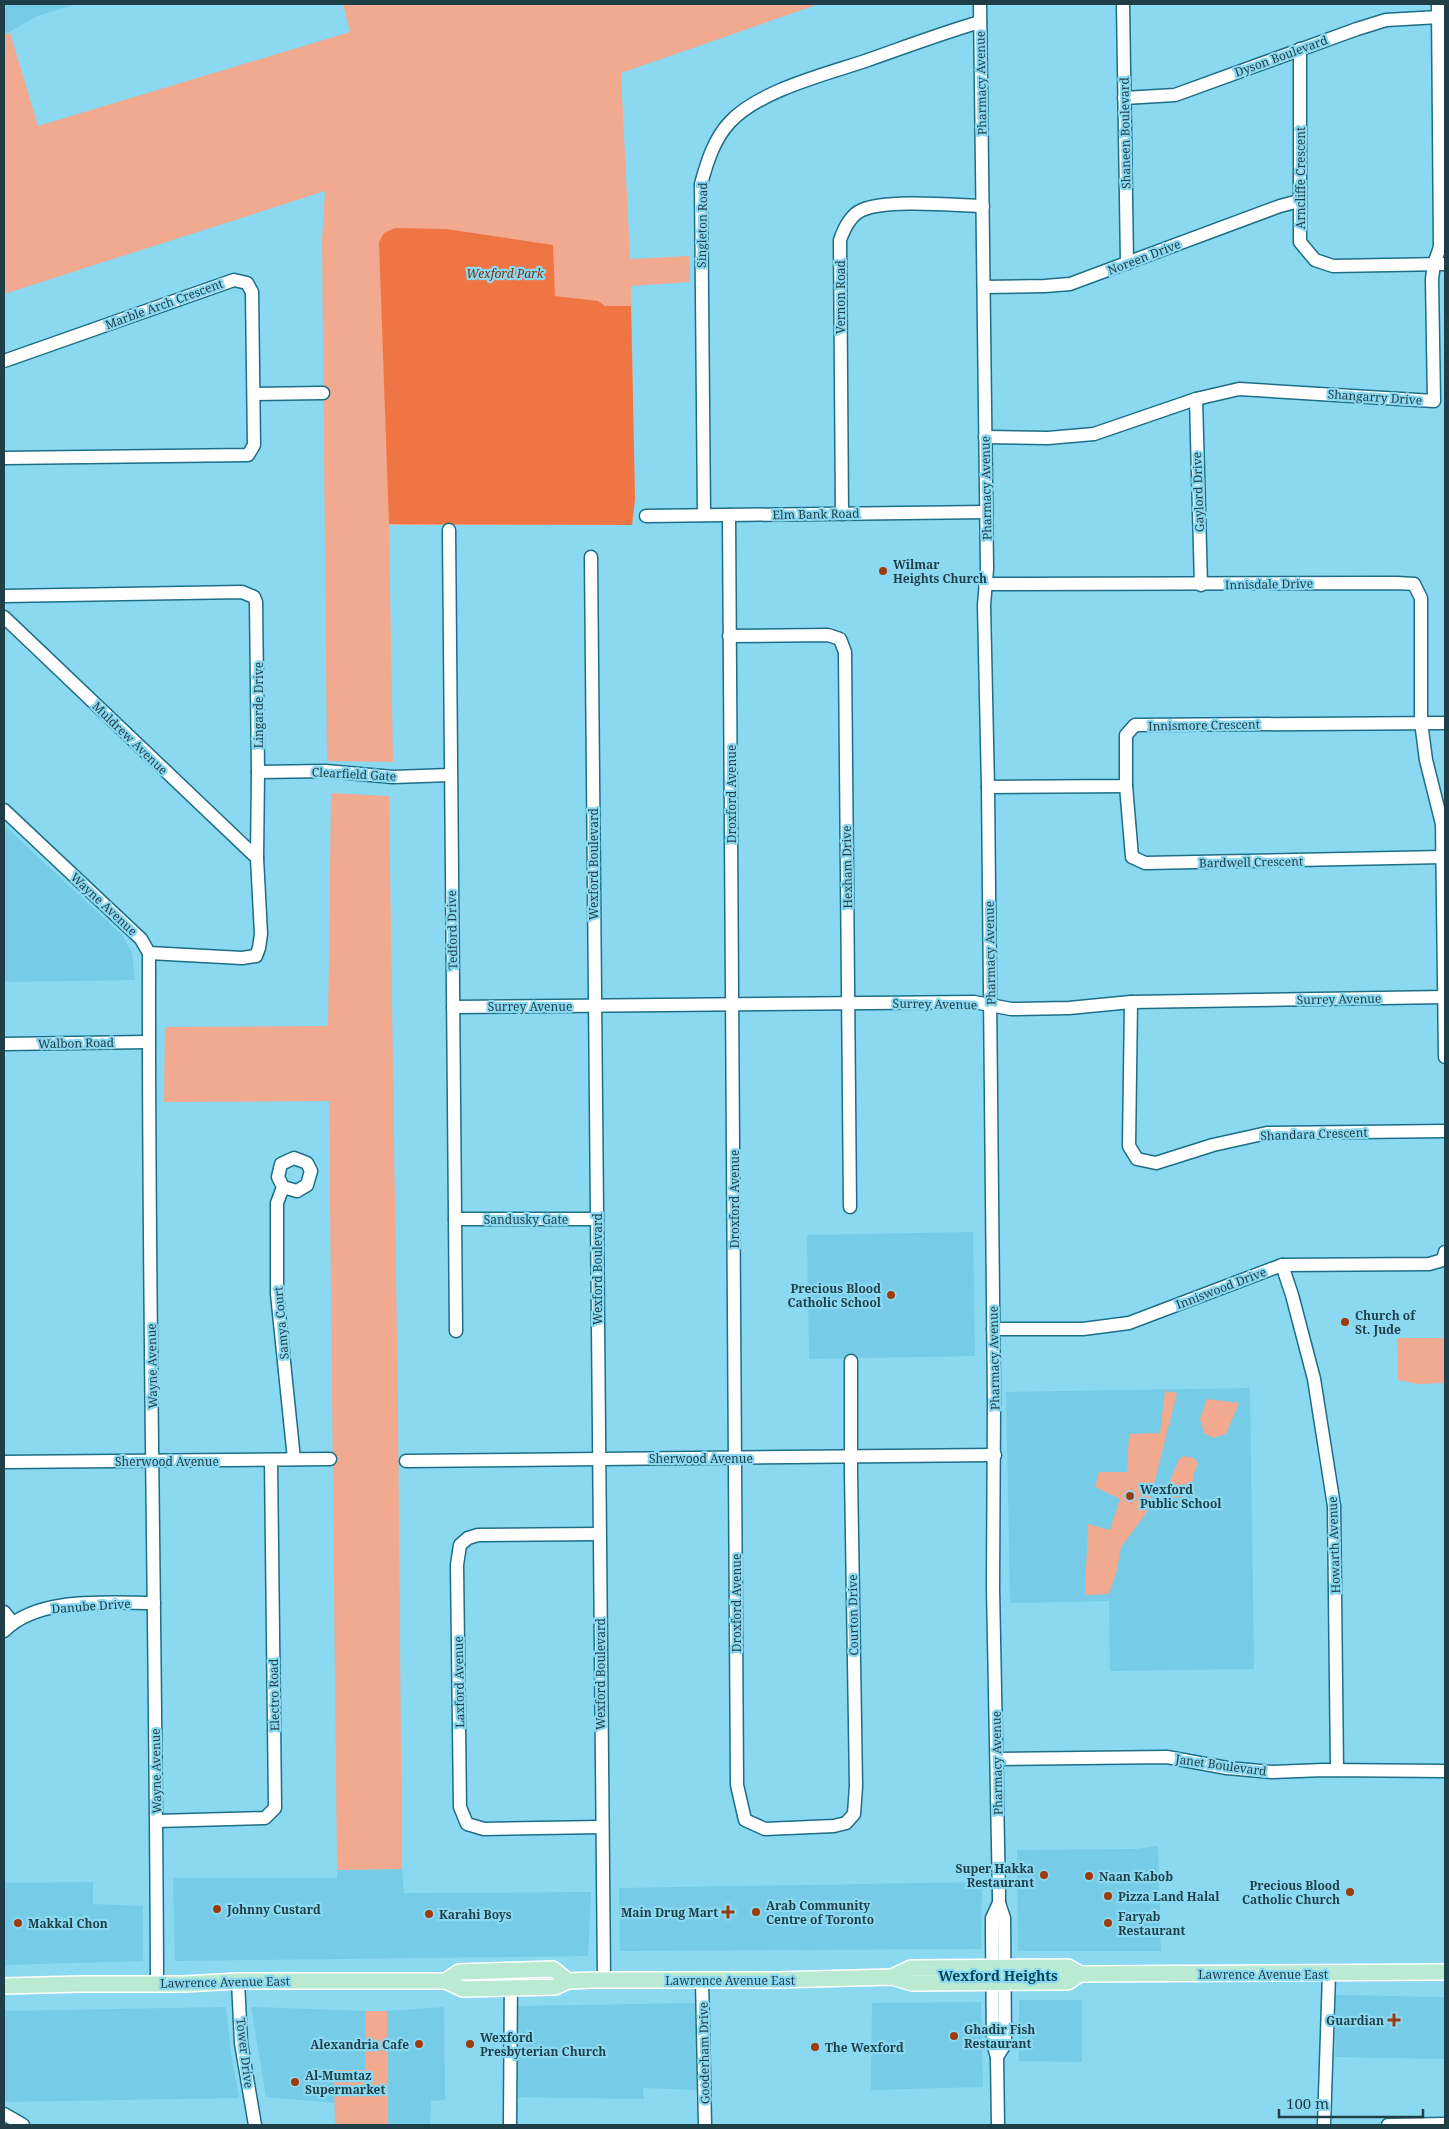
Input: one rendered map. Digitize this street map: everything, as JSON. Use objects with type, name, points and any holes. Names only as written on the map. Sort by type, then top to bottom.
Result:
[{"type":"main road","name":"Lawrence Avenue East","points":[[446,1981],[459,1972],[554,1970],[568,1981]]},
{"type":"main road","name":"Lawrence Avenue East","points":[[4,1986],[184,1984],[238,1981],[446,1981],[463,1989],[555,1987],[568,1981],[604,1980],[892,1977],[912,1982],[998,1975],[1068,1982],[1080,1974],[1445,1972]]},
{"type":"street","name":"Pharmacy Avenue","points":[[980,4],[987,569],[984,584],[991,1006],[995,1455],[993,1588],[998,1759],[999,1902],[992,1918],[998,1975],[993,2044],[998,2057],[998,2125]]},
{"type":"street","name":"Shaneen Boulevard","points":[[1123,4],[1127,263]]},
{"type":"street","name":"Shangarry Drive","points":[[985,437],[1048,438],[1094,434],[1196,399],[1239,389],[1434,401],[1440,247],[1438,4]]},
{"type":"street","name":"Dyson Boulevard","points":[[1124,98],[1175,95],[1386,20],[1438,17]]},
{"type":"street","name":"Singleton Road","points":[[704,515],[701,184],[707,160],[716,141],[730,122],[753,103],[791,86],[980,22]]},
{"type":"street","name":"Arncliffe Crescent","points":[[1300,49],[1300,242],[1315,260],[1333,266],[1439,264]]},
{"type":"street","name":"Noreen Drive","points":[[984,287],[1070,284],[1280,206],[1299,201]]},
{"type":"street","name":"Vernon Road","points":[[842,514],[840,240],[845,226],[860,210],[882,204],[983,206]]},
{"type":"street","name":"Marble Arch Crescent","points":[[4,361],[234,280],[247,283],[252,292],[254,445],[248,455],[4,458]]},
{"type":"street","points":[[254,394],[323,393]]},
{"type":"street","name":"Gaylord Drive","points":[[1196,399],[1201,585]]},
{"type":"street","name":"Elm Bank Road","points":[[646,516],[986,512]]},
{"type":"street","name":"Droxford Avenue","points":[[729,515],[737,1786],[745,1820],[765,1829],[804,1827]]},
{"type":"street","name":"Tedford Drive","points":[[449,530],[456,1330]]},
{"type":"street","name":"Wexford Boulevard","points":[[591,557],[601,1827],[604,1980]]},
{"type":"street","name":"Innisdale Drive","points":[[984,584],[1414,584],[1421,598],[1421,722]]},
{"type":"street","name":"Lingarde Drive","points":[[4,596],[230,591],[254,596],[258,613],[257,858],[260,948],[256,956],[242,958],[148,953]]},
{"type":"street","name":"Muldrew Avenue","points":[[4,617],[257,858]]},
{"type":"street","name":"Hexham Drive","points":[[729,636],[828,635],[840,639],[845,652],[850,1206]]},
{"type":"street","points":[[1421,722],[1426,760],[1442,824],[1445,1057]]},
{"type":"street","name":"Innismore Crescent","points":[[1126,786],[1126,735],[1134,726],[1445,722]]},
{"type":"street","name":"Clearfield Gate","points":[[258,772],[326,771],[393,777],[450,775]]},
{"type":"street","points":[[988,787],[1126,786]]},
{"type":"street","name":"Bardwell Crescent","points":[[1126,786],[1132,857],[1145,863],[1443,857]]},
{"type":"street","name":"Wayne Avenue","points":[[4,810],[141,939],[148,953],[157,1984]]},
{"type":"street","name":"Surrey Avenue","points":[[453,1007],[974,1002],[1011,1009],[1069,1008],[1131,1002],[1445,997]]},
{"type":"street","name":"Shandara Crescent","points":[[1131,1002],[1129,1146],[1137,1159],[1156,1163],[1213,1144],[1267,1133],[1445,1131]]},
{"type":"street","name":"Walbon Road","points":[[4,1044],[148,1042]]},
{"type":"street","name":"Samya Court","points":[[283,1187],[277,1203],[278,1294],[294,1459]]},
{"type":"street","name":"Sandusky Gate","points":[[456,1219],[596,1219]]},
{"type":"street","name":"Inniswood Drive","points":[[993,1329],[1083,1329],[1129,1323],[1282,1266],[1428,1264],[1443,1260],[1445,1252]]},
{"type":"street","name":"Howarth Avenue","points":[[1282,1266],[1292,1295],[1314,1379],[1334,1506],[1337,1770]]},
{"type":"street","name":"Courton Drive","points":[[804,1827],[846,1824],[854,1814],[856,1786],[851,1361]]},
{"type":"street","name":"Sherwood Avenue","points":[[406,1461],[995,1455]]},
{"type":"street","name":"Sherwood Avenue","points":[[4,1462],[330,1459]]},
{"type":"street","name":"Electro Road","points":[[157,1821],[265,1818],[275,1808],[272,1460]]},
{"type":"street","name":"Laxford Avenue","points":[[599,1534],[478,1535],[468,1538],[460,1545],[457,1565],[460,1807],[467,1824],[484,1829],[601,1827]]},
{"type":"street","name":"Danube Drive","points":[[8,1626],[54,1606],[154,1603]]},
{"type":"street","points":[[4,1612],[8,1626]]},
{"type":"street","name":"Janet Boulevard","points":[[998,1759],[1167,1757],[1227,1768],[1272,1772],[1337,1770],[1445,1771]]},
{"type":"street","points":[[510,2125],[511,1970]]},
{"type":"street","points":[[1324,2125],[1329,1974]]},
{"type":"street","name":"Gooderham Drive","points":[[702,1980],[705,2125]]},
{"type":"street","name":"Tower Drive","points":[[238,1981],[241,2043],[255,2125]]},
{"type":"street","points":[[4,2114],[23,2125]]},
{"type":"street","points":[[1388,2125],[1445,2124]]},
{"type":"shaded area","points":[[4,4],[77,4],[37,16],[4,35]]},
{"type":"shaded area","points":[[4,825],[122,935],[132,953],[135,980],[4,982]]},
{"type":"shaded area","name":"Precious Blood Catholic School","points":[[973,1232],[975,1356],[809,1359],[807,1235]]},
{"type":"shaded area","name":"Wexford Public School","points":[[1250,1388],[1254,1669],[1110,1671],[1109,1601],[1010,1603],[1006,1392]]},
{"type":"shaded area","points":[[1158,1846],[1161,1951],[1018,1951],[1017,1850],[1136,1849]]},
{"type":"shaded area","points":[[402,1869],[404,1893],[591,1892],[588,1956],[175,1961],[173,1878],[337,1878],[337,1870]]},
{"type":"shaded area","points":[[93,1882],[93,1904],[143,1906],[143,1961],[4,1965],[4,1883]]},
{"type":"shaded area","points":[[982,1882],[981,1949],[620,1951],[619,1888]]},
{"type":"shaded area","points":[[1336,1995],[1445,1997],[1445,2059],[1335,2057]]},
{"type":"shaded area","points":[[1019,2000],[1082,2000],[1082,2062],[1019,2061]]},
{"type":"shaded area","points":[[981,2002],[983,2087],[871,2090],[872,2003]]},
{"type":"shaded area","points":[[696,2003],[697,2090],[643,2088],[644,2099],[514,2097],[516,2006]]},
{"type":"shaded area","points":[[226,2007],[231,2054],[239,2098],[4,2102],[4,2011]]},
{"type":"shaded area","points":[[251,2007],[365,2011],[365,2070],[335,2071],[335,2103],[266,2097]]},
{"type":"shaded area","points":[[444,2007],[445,2100],[431,2101],[430,2125],[388,2125],[387,2011]]},
{"type":"green space","points":[[343,4],[819,4],[621,73],[630,259],[689,256],[690,282],[631,286],[635,499],[632,525],[389,525],[393,762],[327,761],[322,240],[325,191],[4,294],[4,35],[10,33],[38,126],[350,32]]},
{"type":"green space","name":"Wexford Park","points":[[395,228],[446,229],[553,245],[555,296],[598,301],[605,306],[631,306],[635,499],[632,525],[389,524],[379,242],[384,233]]},
{"type":"green space","points":[[331,793],[389,796],[398,1407],[402,1869],[337,1870],[329,1101],[164,1102],[165,1027],[328,1026]]},
{"type":"green space","points":[[1397,1338],[1445,1338],[1445,1383],[1418,1384],[1398,1380]]},
{"type":"green space","points":[[1165,1391],[1177,1393],[1147,1512],[1121,1547],[1117,1570],[1109,1594],[1085,1595],[1088,1524],[1110,1530],[1120,1499],[1095,1487],[1099,1472],[1127,1472],[1129,1434],[1160,1433]]},
{"type":"green space","points":[[1207,1399],[1239,1403],[1226,1434],[1213,1438],[1204,1433],[1200,1419]]},
{"type":"green space","points":[[1184,1456],[1194,1458],[1198,1463],[1193,1476],[1194,1492],[1181,1497],[1167,1496],[1166,1491],[1179,1459]]},
{"type":"green space","points":[[365,2011],[387,2011],[388,2125],[335,2125],[334,2070],[365,2070]]},
{"type":"place","name":"Wilmar Heights Church","points":[[883,571]]},
{"type":"place","name":"Precious Blood Catholic School","points":[[891,1295]]},
{"type":"place","name":"Church of St. Jude","points":[[1345,1322]]},
{"type":"place","name":"Wexford Public School","points":[[1130,1496]]},
{"type":"place","name":"Super Hakka Restaurant","points":[[1044,1875]]},
{"type":"place","name":"Naan Kabob","points":[[1089,1876]]},
{"type":"place","name":"Precious Blood Catholic Church","points":[[1350,1892]]},
{"type":"place","name":"Pizza Land Halal","points":[[1108,1896]]},
{"type":"place","name":"Johnny Custard","points":[[217,1909]]},
{"type":"place","name":"Main Drug Mart","points":[[728,1912]]},
{"type":"place","name":"Arab Community Centre of Toronto","points":[[756,1912]]},
{"type":"place","name":"Karahi Boys","points":[[429,1914]]},
{"type":"place","name":"Makkal Chon","points":[[18,1923]]},
{"type":"place","name":"Faryab Restaurant","points":[[1108,1923]]},
{"type":"place","name":"Guardian","points":[[1394,2020]]},
{"type":"place","name":"Ghadir Fish Restaurant","points":[[954,2036]]},
{"type":"place","name":"Alexandria Cafe","points":[[419,2044]]},
{"type":"place","name":"Wexford Presbyterian Church","points":[[470,2044]]},
{"type":"place","name":"The Wexford","points":[[815,2047]]},
{"type":"place","name":"Al-Mumtaz Supermarket","points":[[295,2082]]},
{"type":"district","name":"Wexford Heights","points":[[998,1975]]}]
